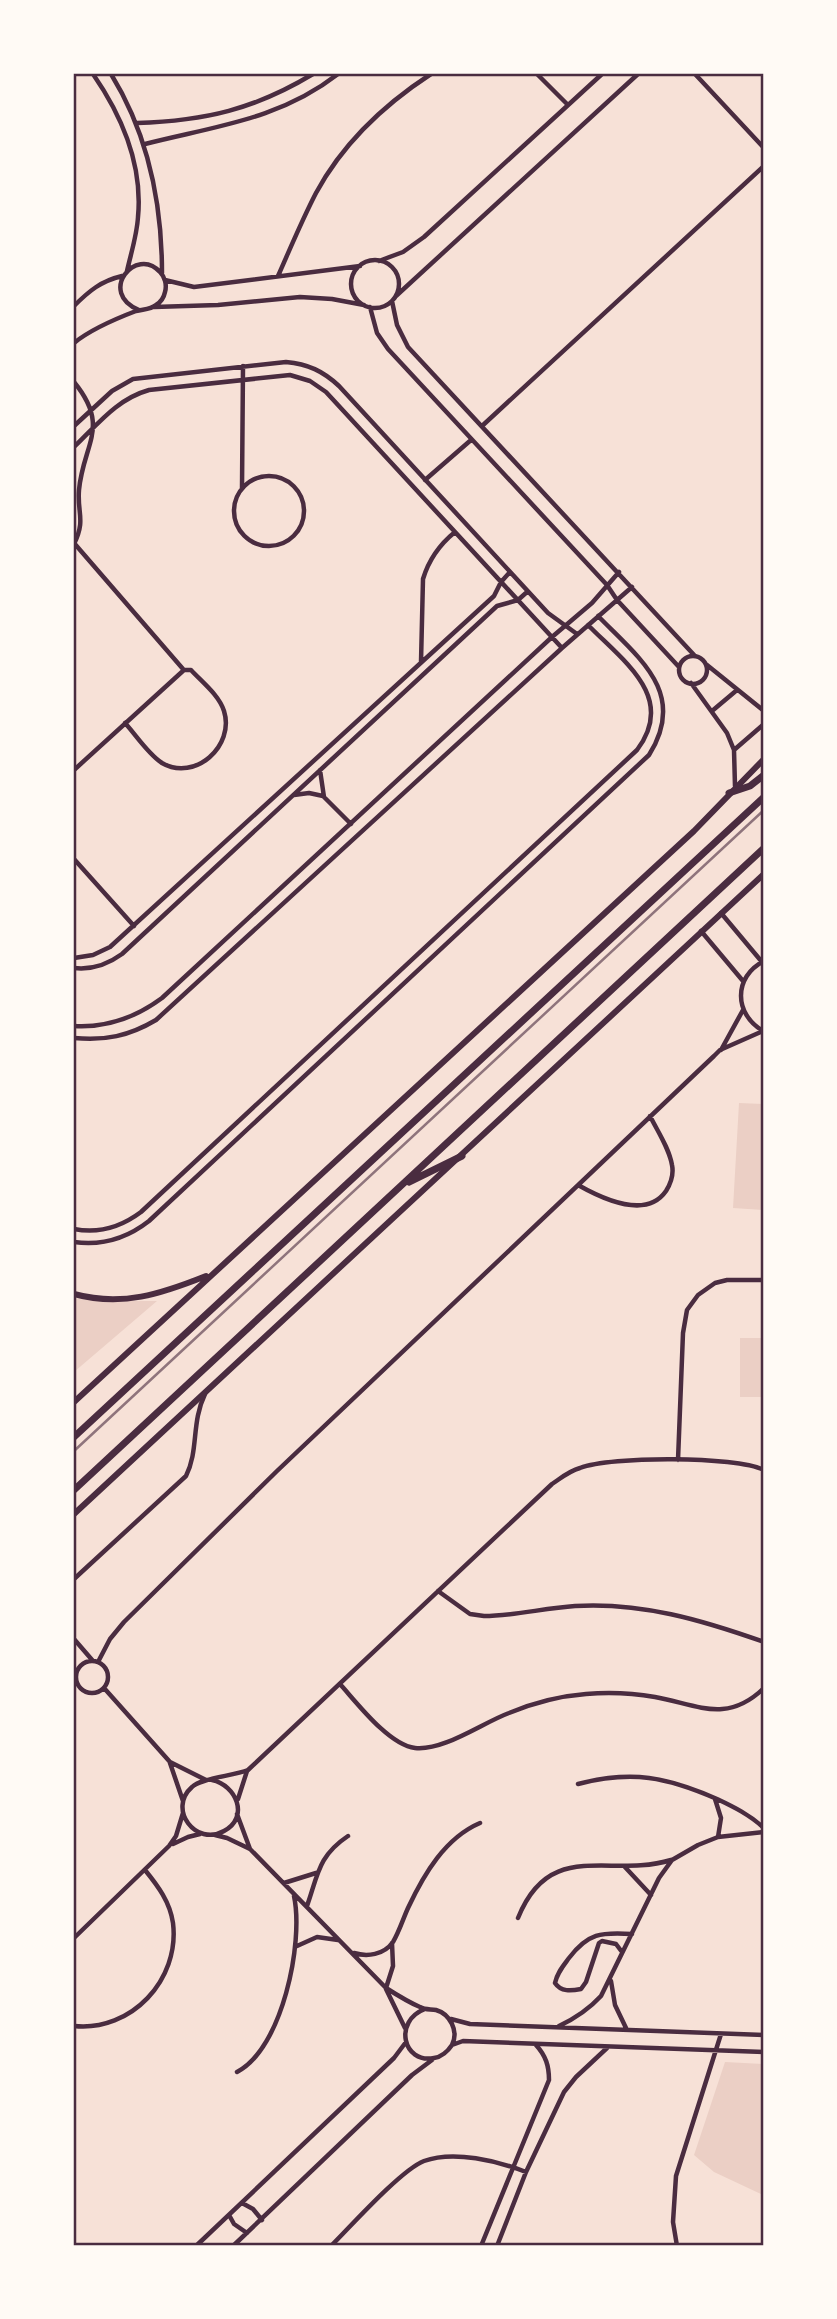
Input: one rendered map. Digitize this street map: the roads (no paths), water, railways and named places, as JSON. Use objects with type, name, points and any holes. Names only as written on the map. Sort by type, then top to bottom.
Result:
[{"type":"highway","points":[[729,793],[745,789],[764,775]]},
{"type":"highway","points":[[74,1437],[764,797]]},
{"type":"highway","points":[[74,1490],[764,848]]},
{"type":"highway","points":[[402,1185],[462,1156]]},
{"type":"main road","points":[[74,1402],[694,831],[764,759]]},
{"type":"main road","points":[[74,1514],[764,874]]},
{"type":"main road","points":[[74,1294],[103,1300],[146,1297],[211,1273]]},
{"type":"street","points":[[93,74],[121,121],[138,179],[138,220],[120,288],[121,295],[129,305],[139,310]]},
{"type":"street","points":[[111,74],[137,122],[145,144],[156,204],[166,286],[163,298],[153,307]]},
{"type":"street","points":[[137,122],[174,122],[233,111],[279,93],[313,74]]},
{"type":"street","points":[[145,144],[271,113],[320,88],[338,74]]},
{"type":"street","points":[[278,276],[316,192],[339,158],[365,127],[394,99],[431,74]]},
{"type":"street","points":[[537,74],[568,104]]},
{"type":"street","points":[[601,74],[424,237],[403,252],[379,261],[366,262],[355,271],[351,283],[354,296],[367,306],[382,342],[607,585],[617,600],[679,667],[683,679],[691,683],[727,733],[734,750],[735,786]]},
{"type":"street","points":[[74,343],[97,328],[139,310],[153,307],[218,305],[300,297],[382,307],[638,74]]},
{"type":"street","points":[[695,74],[764,148]]},
{"type":"street","points":[[482,426],[764,166]]},
{"type":"street","points":[[379,261],[391,266],[395,271],[399,283],[396,296]]},
{"type":"street","points":[[74,306],[92,288],[132,267],[145,264],[152,266],[163,277],[194,287],[360,266]]},
{"type":"street","points":[[391,301],[397,326],[408,347],[695,656],[764,711]]},
{"type":"street","points":[[74,426],[112,391],[132,379],[286,362],[310,366],[321,371],[339,386],[527,592],[548,613],[577,635]]},
{"type":"street","points":[[242,489],[254,479],[270,476],[292,484],[298,490],[304,505],[299,528],[288,540],[264,545],[249,539],[239,527],[234,512],[242,489],[243,366]]},
{"type":"street","points":[[74,447],[116,405],[137,393],[243,379],[290,375],[300,377],[319,387],[562,648]]},
{"type":"street","points":[[74,382],[91,410],[94,428],[79,491],[81,526],[74,543],[184,670]]},
{"type":"street","points":[[425,480],[471,440]]},
{"type":"street","points":[[421,663],[423,579],[438,548],[455,532]]},
{"type":"street","points":[[74,958],[102,952],[134,926],[494,596],[510,572]]},
{"type":"street","points":[[74,1026],[121,1021],[156,1003],[592,603],[619,572]]},
{"type":"street","points":[[74,1038],[106,1039],[124,1036],[156,1020],[632,587]]},
{"type":"street","points":[[74,968],[97,967],[110,963],[122,954],[497,606],[518,600],[527,592]]},
{"type":"street","points":[[74,1242],[113,1241],[138,1229],[649,755],[663,720],[664,708],[658,683],[651,672],[598,616]]},
{"type":"street","points":[[74,1229],[104,1230],[130,1220],[637,750],[644,740],[652,715],[647,690],[640,679],[588,625]]},
{"type":"street","points":[[679,667],[683,660],[695,656]]},
{"type":"street","points":[[691,683],[699,682],[705,676],[705,663]]},
{"type":"street","points":[[74,770],[125,723],[184,670],[191,670],[219,701],[224,712],[225,734],[214,754],[194,766],[171,766],[160,762],[125,723]]},
{"type":"street","points":[[712,711],[737,690]]},
{"type":"street","points":[[734,750],[764,724]]},
{"type":"street","points":[[320,771],[324,797]]},
{"type":"street","points":[[293,796],[309,793],[324,797],[351,824]]},
{"type":"street","points":[[74,859],[134,926]]},
{"type":"street","points":[[720,1051],[763,1031],[748,1019],[740,1001],[743,981],[748,973],[763,962],[721,912]]},
{"type":"street","points":[[701,931],[743,981]]},
{"type":"street","points":[[104,1688],[90,1693],[76,1686],[76,1668],[96,1662],[124,1622],[277,1471],[720,1051],[743,1010]]},
{"type":"street","points":[[578,1185],[604,1198],[629,1205],[642,1205],[660,1198],[671,1181],[673,1168],[650,1116]]},
{"type":"street","points":[[130,1220],[138,1229]]},
{"type":"street","points":[[678,1460],[682,1333],[687,1310],[698,1295],[715,1283],[727,1280],[764,1280]]},
{"type":"street","points":[[74,1578],[186,1476],[193,1458],[196,1420],[206,1393]]},
{"type":"street","points":[[214,1835],[229,1828],[237,1814],[241,1787],[248,1770],[565,1475],[596,1463],[678,1460],[738,1464],[764,1471]]},
{"type":"street","points":[[438,1591],[470,1614],[484,1616],[575,1606],[629,1607],[706,1622],[764,1642]]},
{"type":"street","points":[[74,1639],[105,1668],[108,1676],[104,1688]]},
{"type":"street","points":[[340,1684],[394,1740],[416,1748],[439,1745],[509,1713],[565,1697],[602,1693],[634,1694],[717,1710],[738,1706],[764,1688]]},
{"type":"street","points":[[74,1938],[169,1846],[181,1824],[183,1812],[183,1801],[170,1762],[104,1688]]},
{"type":"street","points":[[170,1762],[232,1790],[238,1804]]},
{"type":"street","points":[[183,1801],[191,1787],[248,1770]]},
{"type":"street","points":[[578,1784],[614,1776],[650,1777],[684,1785],[748,1815],[764,1830]]},
{"type":"street","points":[[715,1799],[721,1818],[718,1836]]},
{"type":"street","points":[[183,1812],[189,1826],[202,1834]]},
{"type":"street","points":[[237,1814],[250,1849]]},
{"type":"street","points":[[434,2058],[414,2053],[406,2041],[405,2029],[386,1988],[393,1966],[392,1943],[415,1894],[438,1858],[458,1835],[480,1823]]},
{"type":"street","points":[[518,1918],[526,1898],[553,1874],[588,1865],[653,1865],[672,1860],[698,1844],[718,1836],[764,1830]]},
{"type":"street","points":[[169,1846],[202,1834],[227,1838],[250,1849],[386,1988],[425,2010],[439,2011],[457,2023],[764,2035]]},
{"type":"street","points":[[307,1906],[316,1874],[328,1852],[348,1836]]},
{"type":"street","points":[[556,2027],[589,2009],[601,1996],[651,1895],[672,1860]]},
{"type":"street","points":[[624,1866],[651,1895]]},
{"type":"street","points":[[74,2026],[100,2025],[119,2019],[143,2004],[163,1979],[170,1961],[172,1922],[158,1885],[145,1870]]},
{"type":"street","points":[[284,1883],[316,1874]]},
{"type":"street","points":[[237,2073],[256,2059],[285,1997],[296,1946],[298,1920],[294,1893]]},
{"type":"street","points":[[602,1938],[584,1986],[571,1991],[559,1988],[555,1983],[556,1976],[585,1939],[632,1934]]},
{"type":"street","points":[[296,1946],[317,1937],[340,1941]]},
{"type":"street","points":[[602,1938],[616,1944],[622,1953]]},
{"type":"street","points":[[351,1952],[362,1956],[373,1955],[392,1943]]},
{"type":"street","points":[[611,1980],[615,2005],[627,2029]]},
{"type":"street","points":[[405,2029],[412,2016],[425,2010]]},
{"type":"street","points":[[449,2019],[454,2031],[452,2045]]},
{"type":"street","points":[[677,2245],[673,2210],[676,2176],[721,2034]]},
{"type":"street","points":[[196,2245],[394,2058],[406,2041]]},
{"type":"street","points":[[233,2245],[412,2075],[452,2045],[463,2041],[764,2052]]},
{"type":"street","points":[[481,2245],[549,2080],[549,2067],[536,2044]]},
{"type":"street","points":[[496,2245],[526,2172],[564,2092],[607,2048]]},
{"type":"street","points":[[331,2245],[401,2178],[425,2161],[439,2157],[470,2159],[526,2172]]},
{"type":"street","points":[[241,2203],[253,2209],[262,2220]]},
{"type":"street","points":[[229,2215],[234,2224],[247,2234]]},
{"type":"railway","points":[[74,1451],[764,810]]}]
